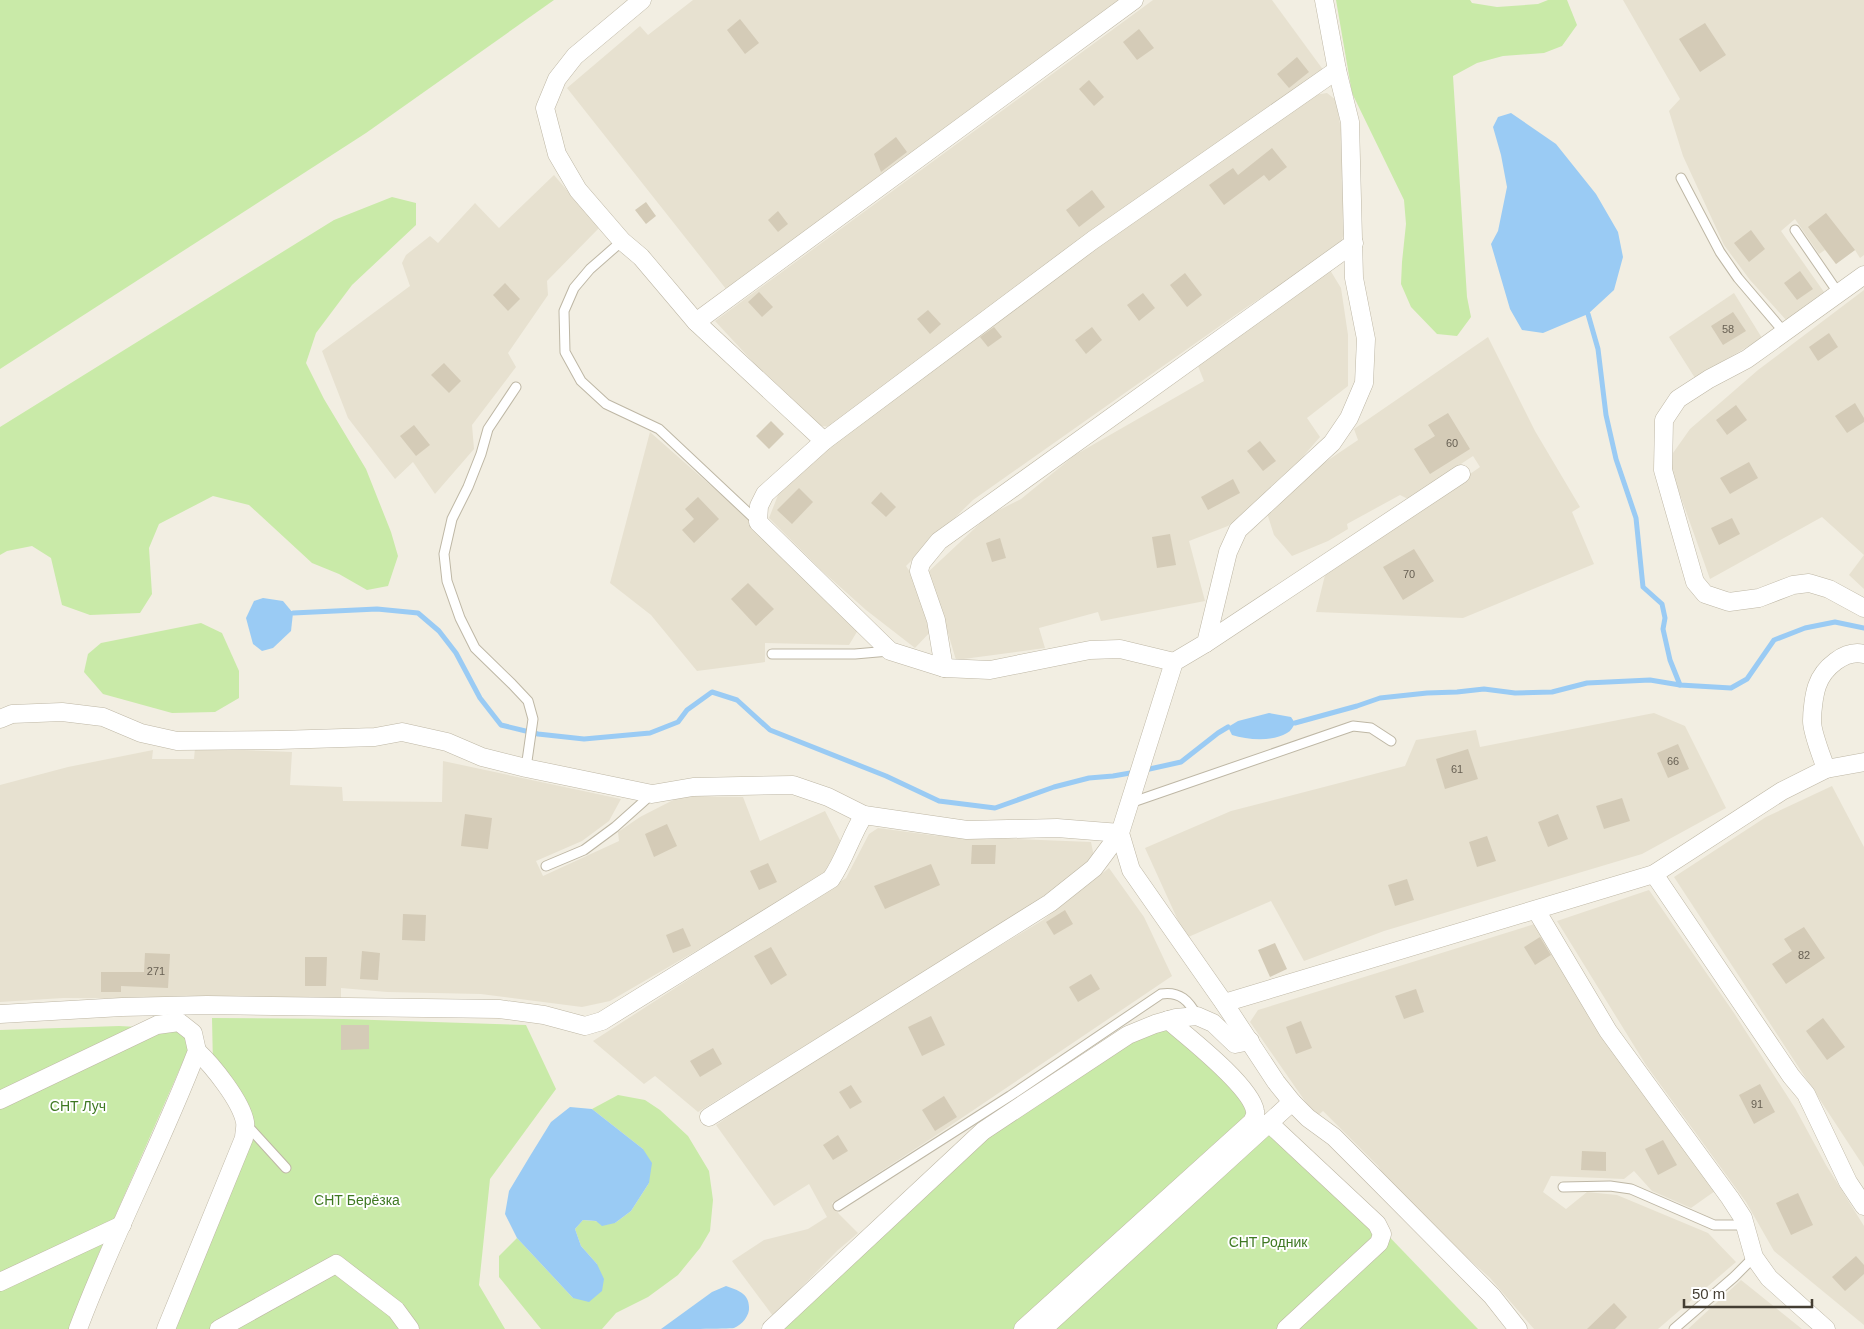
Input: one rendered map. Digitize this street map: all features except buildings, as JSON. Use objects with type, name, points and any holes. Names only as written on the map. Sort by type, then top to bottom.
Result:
[{"type":"street","points":[[642,0],[575,56],[557,79],[545,108],[557,154],[578,190],[622,241],[641,257],[696,322],[824,441]]},
{"type":"street","points":[[696,322],[1134,0]]},
{"type":"street","points":[[1206,643],[1228,552],[1238,530],[1332,443],[1349,418],[1364,383],[1366,339],[1354,278],[1350,122],[1337,70],[1324,0]]},
{"type":"street","points":[[1174,662],[1120,649],[1090,650],[990,670],[944,668],[890,650],[758,522],[759,506],[765,494],[824,441],[1093,240],[1337,70]]},
{"type":"street","points":[[944,668],[936,620],[919,571],[921,563],[939,541],[1354,243]]},
{"type":"street","points":[[1864,275],[1747,359],[1709,379],[1678,399],[1664,420],[1662,470],[1695,582],[1705,594],[1729,602],[1759,598],[1794,585],[1809,584],[1829,589],[1864,608]]},
{"type":"street","points":[[709,1117],[1050,903],[1094,868],[1120,833],[1174,662],[1206,643],[1461,474]]},
{"type":"street","points":[[1826,769],[1812,722],[1817,686],[1828,668],[1843,656],[1857,652],[1864,654]]},
{"type":"street","points":[[0,719],[12,714],[62,712],[103,717],[141,733],[177,742],[375,736],[402,732],[447,742],[482,757],[526,768],[652,794],[693,787],[793,785],[828,796],[864,815],[967,830],[1057,828],[1120,833]]},
{"type":"street","points":[[1224,1003],[1654,874],[1782,791],[1826,769],[1864,762]]},
{"type":"street","points":[[0,1014],[122,1007],[207,1006],[499,1009],[544,1014],[585,1026],[602,1021],[644,996],[831,879],[842,864],[854,830],[864,815]]},
{"type":"street","points":[[1120,833],[1131,870],[1250,1041],[1276,1082],[1292,1102],[1308,1118],[1334,1137],[1364,1167],[1492,1296],[1518,1329]]},
{"type":"street","points":[[1654,874],[1790,1076],[1806,1094],[1848,1182],[1864,1206]]},
{"type":"street","points":[[1536,910],[1608,1031],[1743,1218],[1754,1257],[1769,1278],[1826,1329]]},
{"type":"street","points":[[771,1329],[983,1132],[1128,1034],[1168,1020],[1196,1016],[1213,1023],[1235,1044],[1250,1041]]},
{"type":"street","points":[[1023,1329],[1252,1122],[1256,1112],[1252,1101],[1226,1070],[1168,1020]]},
{"type":"street","points":[[0,1100],[156,1026],[179,1022],[193,1033],[197,1051],[213,1066],[239,1106],[245,1123],[244,1138],[166,1329]]},
{"type":"street","points":[[78,1329],[98,1276],[197,1051]]},
{"type":"street","points":[[1043,1329],[1292,1102]]},
{"type":"street","points":[[1269,1123],[1377,1224],[1382,1234],[1380,1243],[1286,1329]]},
{"type":"street","points":[[0,1282],[122,1225]]},
{"type":"street","points":[[219,1329],[336,1264],[396,1310],[410,1329]]},
{"type":"lane","points":[[1681,178],[1720,252],[1738,278],[1784,332]]},
{"type":"lane","points":[[1796,230],[1839,294]]},
{"type":"lane","points":[[622,241],[590,269],[574,288],[564,311],[565,352],[581,381],[606,404],[660,429],[758,522]]},
{"type":"lane","points":[[516,387],[488,429],[481,454],[468,487],[452,519],[444,554],[447,580],[460,618],[475,648],[528,701],[533,719],[526,768]]},
{"type":"lane","points":[[772,654],[855,654],[890,650]]},
{"type":"lane","points":[[1130,803],[1353,726],[1371,728],[1391,741]]},
{"type":"lane","points":[[546,866],[584,850],[615,827],[652,794]]},
{"type":"lane","points":[[838,1206],[1010,1096],[1162,994],[1171,992],[1185,999],[1196,1016]]},
{"type":"lane","points":[[245,1123],[286,1168]]},
{"type":"lane","points":[[1563,1187],[1610,1186],[1631,1189],[1714,1225],[1744,1225]]},
{"type":"lane","points":[[1674,1329],[1754,1257]]},
{"type":"shaded area","points":[[693,0],[1121,0],[825,220],[726,289],[567,88],[640,26],[648,35]]},
{"type":"shaded area","points":[[1153,0],[1272,0],[1324,71],[832,427],[820,426],[767,377],[715,321]]},
{"type":"shaded area","points":[[1623,0],[1864,0],[1864,255],[1860,258],[1855,250],[1836,264],[1825,250],[1819,254],[1795,219],[1781,231],[1824,292],[1786,320],[1750,280],[1724,245],[1683,156],[1669,111],[1680,99]]},
{"type":"shaded area","points":[[1327,93],[1336,100],[1344,148],[1345,230],[1340,246],[1244,309],[973,500],[906,566],[922,590],[932,630],[915,648],[866,610],[820,569],[769,518],[780,490],[862,421],[1001,315],[1314,95]]},
{"type":"shaded area","points":[[554,175],[599,228],[547,281],[548,295],[508,353],[516,367],[472,425],[474,449],[435,494],[413,462],[395,479],[348,418],[322,351],[410,286],[402,263],[406,255],[430,236],[438,243],[475,203],[499,228]]},
{"type":"shaded area","points":[[1330,270],[1341,288],[1348,335],[1348,386],[1307,418],[1320,437],[1286,476],[1228,526],[1189,541],[1205,601],[1101,621],[1098,612],[1039,628],[1045,648],[956,660],[937,596],[927,573],[989,515],[1021,499],[1075,455],[1204,381],[1198,366]]},
{"type":"shaded area","points":[[1864,290],[1864,555],[1822,517],[1710,579],[1672,472],[1673,453],[1690,429],[1758,370]]},
{"type":"shaded area","points":[[1734,293],[1762,338],[1695,378],[1669,337]]},
{"type":"shaded area","points":[[1488,337],[1535,431],[1580,507],[1572,512],[1594,564],[1463,618],[1316,612],[1325,575],[1480,467],[1473,456],[1408,499],[1400,495],[1347,524],[1348,529],[1328,541],[1292,556],[1274,535],[1267,513],[1309,473],[1358,440],[1354,429]]},
{"type":"shaded area","points":[[650,432],[751,521],[858,630],[849,645],[765,643],[765,662],[697,671],[651,615],[610,583]]},
{"type":"shaded area","points":[[1864,555],[1864,589],[1849,575]]},
{"type":"shaded area","points":[[1654,713],[1685,726],[1726,808],[1642,854],[1384,931],[1304,961],[1271,901],[1186,938],[1145,848],[1231,811],[1405,766],[1416,740],[1476,730],[1480,747]]},
{"type":"shaded area","points":[[195,748],[292,752],[290,785],[342,787],[343,801],[442,802],[443,761],[621,799],[609,821],[582,841],[536,861],[543,876],[619,841],[618,832],[640,817],[681,796],[743,797],[760,841],[825,811],[842,844],[830,873],[610,1001],[582,1007],[481,994],[387,992],[341,988],[341,999],[63,998],[0,1002],[0,785],[68,767],[153,750],[152,759],[194,759]]},
{"type":"shaded area","points":[[1832,786],[1864,847],[1864,1167],[1674,877],[1766,817]]},
{"type":"shaded area","points":[[878,828],[938,836],[1091,842],[1094,857],[1044,898],[698,1112],[655,1076],[644,1084],[593,1041],[846,878],[869,834]]},
{"type":"shaded area","points":[[1109,868],[1144,917],[1172,976],[832,1203],[839,1214],[858,1233],[838,1250],[773,1316],[732,1261],[764,1240],[808,1229],[827,1217],[809,1184],[774,1206],[716,1125],[810,1060],[1043,920]]},
{"type":"shaded area","points":[[1649,890],[1734,1013],[1795,1108],[1826,1165],[1864,1226],[1864,1325],[1774,1251],[1746,1202],[1646,1065],[1557,921]]},
{"type":"shaded area","points":[[1538,923],[1715,1191],[1691,1208],[1652,1191],[1634,1171],[1624,1179],[1551,1176],[1543,1192],[1566,1209],[1587,1192],[1617,1195],[1708,1233],[1736,1262],[1658,1329],[1534,1329],[1490,1278],[1396,1194],[1378,1166],[1323,1111],[1316,1117],[1250,1022],[1258,1010]]},
{"type":"shaded area","points":[[1741,1280],[1802,1329],[1688,1329]]},
{"type":"green space","points":[[0,0],[554,0],[366,133],[0,369]]},
{"type":"green space","points":[[1336,0],[1470,0],[1472,3],[1497,7],[1538,4],[1548,0],[1567,0],[1577,25],[1562,46],[1544,53],[1503,56],[1477,63],[1453,76],[1467,297],[1471,317],[1457,336],[1437,334],[1411,307],[1401,284],[1406,224],[1404,200],[1352,93]]},
{"type":"green space","points":[[392,197],[416,203],[416,225],[352,285],[316,333],[306,363],[324,399],[366,469],[391,532],[398,556],[388,586],[367,590],[339,574],[312,563],[249,505],[213,496],[159,524],[149,548],[152,594],[140,613],[90,615],[62,605],[51,558],[32,546],[7,551],[0,555],[0,427],[334,220]]},
{"type":"green space","points":[[201,623],[222,633],[239,671],[239,698],[215,712],[172,713],[103,694],[84,672],[88,654],[101,643]]},
{"type":"green space","name":"СНТ Берёзка","points":[[212,1018],[344,1019],[526,1025],[556,1089],[490,1179],[479,1285],[505,1329],[166,1329],[244,1138],[213,1066]]},
{"type":"green space","points":[[1168,1020],[1256,1112],[1023,1329],[771,1329],[983,1131]]},
{"type":"green space","name":"СНТ Луч","points":[[119,1026],[176,1029],[185,1037],[188,1050],[98,1255],[70,1329],[0,1329],[0,1030]]},
{"type":"green space","points":[[618,1095],[645,1100],[660,1110],[688,1136],[709,1171],[713,1200],[710,1231],[700,1248],[678,1275],[648,1297],[616,1313],[602,1329],[541,1329],[499,1277],[499,1256],[517,1238],[573,1298],[597,1264],[581,1246],[575,1229],[583,1220],[615,1223],[631,1211],[649,1183],[643,1149],[592,1109]]},
{"type":"green space","name":"СНТ Родник","points":[[1269,1123],[1377,1224],[1478,1329],[1043,1329]]},
{"type":"water","points":[[1511,113],[1556,144],[1596,194],[1618,232],[1623,257],[1614,290],[1588,314],[1543,333],[1522,330],[1510,309],[1491,244],[1498,231],[1507,187],[1493,127],[1498,117]]},
{"type":"water","points":[[263,598],[283,601],[293,613],[291,631],[273,648],[262,651],[253,644],[246,618],[254,601]]},
{"type":"water","points":[[1269,713],[1291,717],[1295,723],[1287,733],[1267,739],[1252,739],[1232,735],[1228,727],[1238,721]]},
{"type":"water","points":[[570,1107],[592,1109],[643,1149],[652,1163],[649,1183],[631,1211],[615,1223],[602,1226],[596,1221],[583,1220],[575,1229],[581,1246],[597,1264],[604,1279],[602,1291],[589,1302],[573,1298],[517,1238],[505,1214],[509,1191],[530,1156],[551,1122]]},
{"type":"water","points":[[726,1286],[742,1293],[747,1298],[749,1310],[747,1316],[737,1327],[661,1329],[712,1292]]},
{"type":"waterway","points":[[1588,314],[1598,349],[1606,415],[1616,459],[1636,518],[1643,587],[1662,604],[1665,618],[1663,629],[1670,660],[1680,685]]},
{"type":"waterway","points":[[293,613],[377,609],[418,613],[439,631],[456,653],[480,698],[501,725],[538,734],[584,739],[650,733],[678,722],[687,710],[712,692],[737,700],[770,730],[886,776],[939,801],[995,808],[1054,787],[1089,778],[1136,772]]},
{"type":"waterway","points":[[1295,723],[1380,698],[1427,693],[1484,689],[1515,693],[1552,692],[1587,683],[1650,680],[1680,685],[1731,688],[1747,679],[1774,640],[1805,628],[1835,622],[1864,628]]},
{"type":"waterway","points":[[1145,770],[1181,762],[1228,727]]}]
